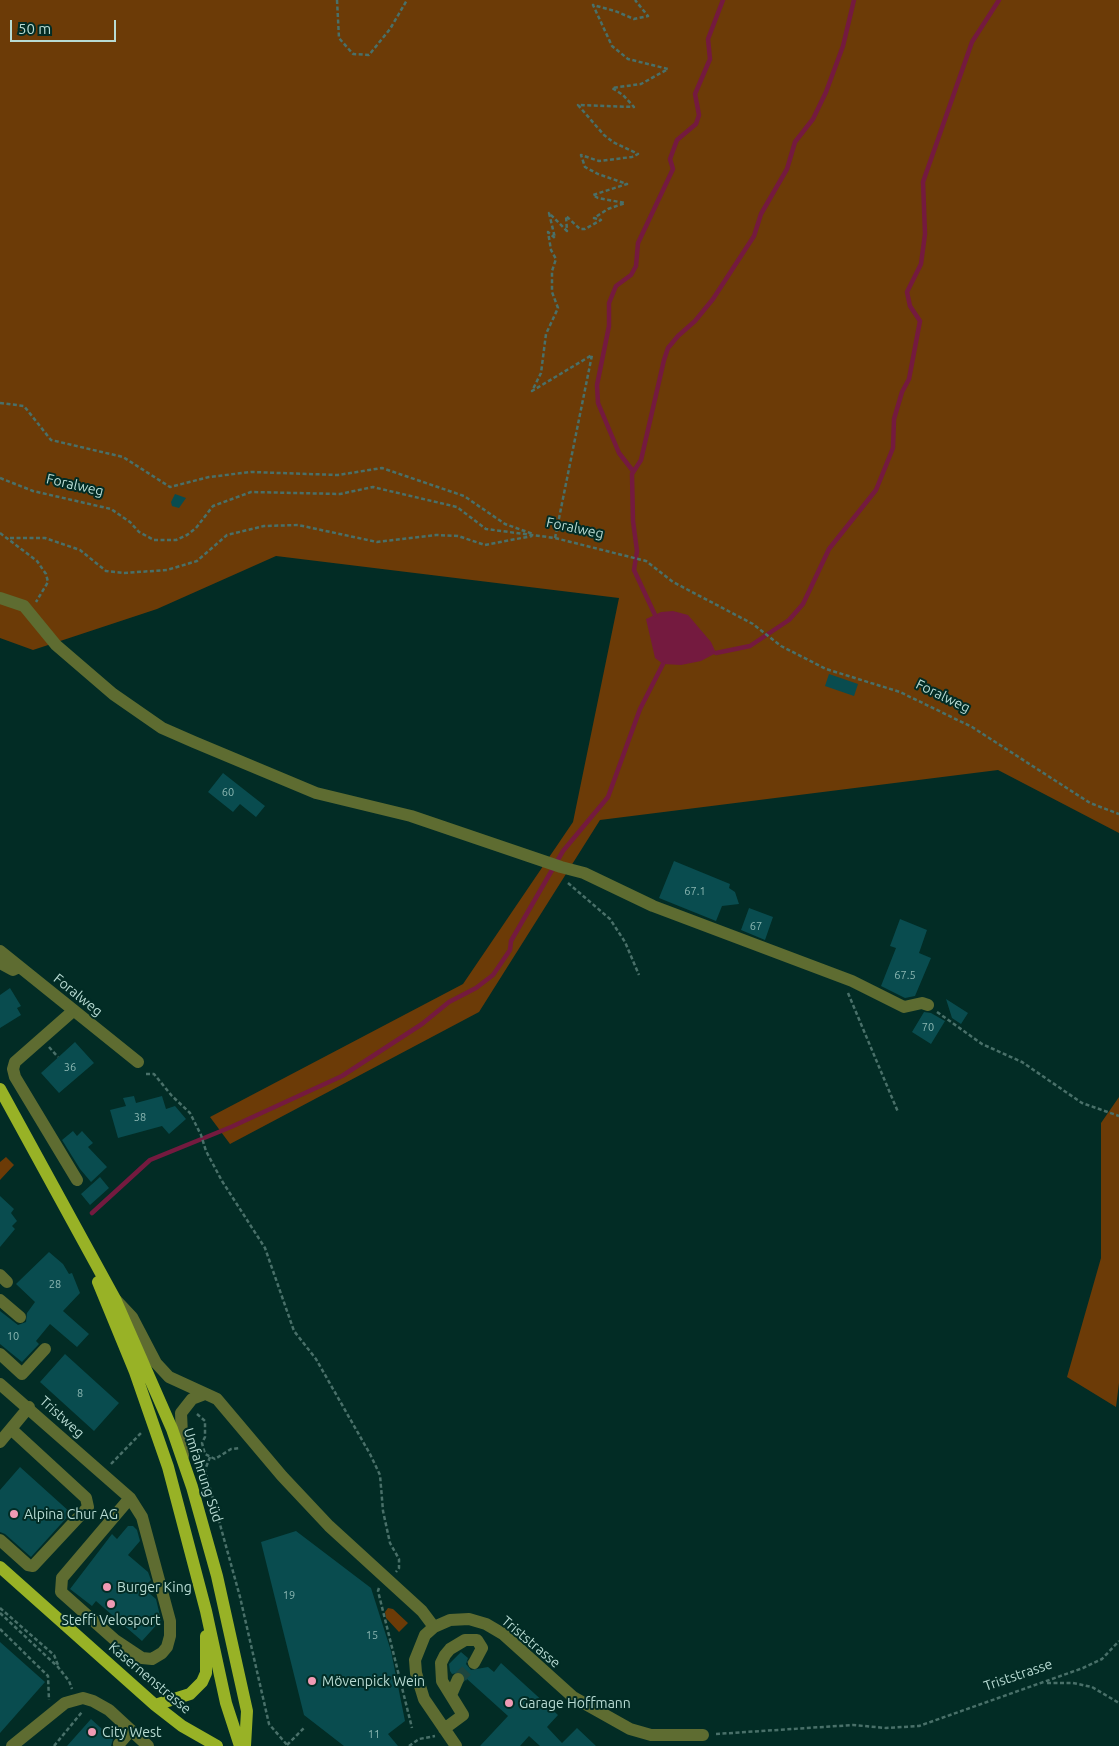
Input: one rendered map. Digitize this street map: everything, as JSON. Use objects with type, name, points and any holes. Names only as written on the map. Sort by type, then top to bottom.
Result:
[{"type":"main road","name":"Umfahrung Süd","points":[[0,1089],[115,1299],[183,1459],[218,1576],[246,1710],[245,1746]]},
{"type":"main road","name":"Umfahrung Süd","points":[[77,1231],[135,1372],[168,1467],[206,1611],[226,1703],[240,1746]]},
{"type":"main road","name":"Kasernenstrasse","points":[[0,1567],[155,1705],[182,1726],[217,1746]]},
{"type":"main road","points":[[155,1705],[190,1694],[202,1682],[206,1672],[206,1611]]},
{"type":"street","points":[[0,598],[24,606],[56,645],[82,668],[162,728],[316,793],[411,816],[562,868],[584,873],[653,906],[841,976],[904,1008],[922,1004],[928,1005]]},
{"type":"street","name":"Foralweg","points":[[0,951],[138,1062]]},
{"type":"street","points":[[0,963],[13,970],[20,967]]},
{"type":"street","points":[[73,1011],[15,1062],[13,1069],[15,1077],[77,1180]]},
{"type":"street","points":[[115,1299],[132,1316],[156,1364],[169,1377],[217,1399],[282,1476],[329,1526],[422,1611],[434,1627],[425,1635],[419,1647],[415,1660],[416,1673],[424,1699],[441,1733],[456,1746]]},
{"type":"street","points":[[0,1300],[20,1317]]},
{"type":"street","points":[[0,1354],[22,1374],[45,1349]]},
{"type":"street","name":"Tristweg","points":[[0,1384],[29,1407],[130,1498],[142,1517],[170,1621],[170,1636],[167,1647],[162,1653],[152,1659],[142,1658],[115,1640],[61,1592],[62,1578],[130,1498]]},
{"type":"street","points":[[183,1459],[181,1413],[192,1399],[205,1394]]},
{"type":"street","points":[[0,1442],[29,1407]]},
{"type":"street","points":[[0,1540],[28,1565],[33,1566],[88,1507],[86,1498],[11,1429]]},
{"type":"street","name":"Triststrasse","points":[[434,1627],[450,1620],[469,1620],[486,1624],[503,1634],[573,1697],[616,1722],[630,1729],[651,1735],[700,1738]]},
{"type":"street","points":[[441,1733],[463,1715],[442,1681],[441,1672],[445,1655],[450,1649],[465,1640],[477,1640],[482,1648],[474,1663]]},
{"type":"street","points":[[451,1695],[454,1684],[458,1679]]},
{"type":"street","points":[[12,1746],[65,1703],[82,1698],[89,1705],[109,1710],[148,1746]]},
{"type":"street","points":[[119,1744],[131,1730]]},
{"type":"path","points":[[337,0],[339,38],[353,54],[369,55],[390,29],[407,0]]},
{"type":"path","points":[[555,538],[592,355],[532,391],[541,373],[546,334],[558,308],[552,292],[552,271],[556,259],[551,250],[548,232],[556,238],[548,213],[567,231],[566,216],[580,228],[585,229],[601,220],[594,218],[608,209],[625,203],[598,198],[593,195],[627,184],[598,174],[585,167],[581,155],[599,162],[632,157],[638,154],[613,142],[604,135],[578,105],[634,107],[623,95],[612,88],[641,84],[668,69],[628,59],[612,46],[593,5],[634,19],[648,16],[636,0]]},
{"type":"path","points":[[0,403],[24,406],[51,440],[123,457],[170,488],[208,477],[251,472],[338,475],[382,468],[464,496],[505,524],[537,535]]},
{"type":"path","name":"Foralweg","points":[[0,478],[33,490],[112,509],[139,532],[154,540],[176,540],[187,535],[196,528],[212,506],[251,492],[340,494],[373,487],[457,507],[486,529],[510,534],[555,538],[645,561],[673,582],[759,629],[775,641],[826,669],[900,692],[972,727],[1090,803],[1119,814]]},
{"type":"path","points":[[10,538],[45,538],[80,550],[106,570],[124,573],[166,570],[197,562],[227,535],[264,526],[298,525],[377,542],[436,535],[458,536],[485,545],[537,535]]},
{"type":"path","points":[[0,532],[37,560],[46,574],[48,582],[43,593],[28,611]]},
{"type":"path","points":[[562,868],[566,882],[610,919],[625,942],[639,975]]},
{"type":"path","points":[[841,976],[898,1112]]},
{"type":"path","points":[[928,1005],[982,1044],[1022,1062],[1082,1103],[1119,1116]]},
{"type":"path","points":[[146,1074],[154,1074],[172,1096],[190,1113],[201,1135],[204,1147],[222,1181],[265,1248],[294,1330],[316,1359],[370,1454],[380,1475],[383,1511],[390,1543],[399,1559],[399,1568],[395,1573]]},
{"type":"path","points":[[194,1412],[205,1421],[206,1429],[202,1443],[203,1450],[210,1457],[215,1459],[237,1447],[246,1452]]},
{"type":"path","points":[[102,1473],[133,1439],[143,1431]]},
{"type":"path","points":[[210,1457],[205,1470],[240,1597],[268,1724],[288,1745],[305,1727]]},
{"type":"path","points":[[381,1585],[378,1591],[412,1728]]},
{"type":"path","points":[[0,1608],[54,1655],[58,1666]]},
{"type":"path","points":[[0,1613],[58,1666],[70,1681]]},
{"type":"path","points":[[0,1629],[48,1676],[50,1681],[47,1695],[50,1704]]},
{"type":"path","name":"Triststrasse","points":[[700,1738],[852,1725],[886,1728],[919,1726],[1043,1683],[1102,1660],[1119,1640]]},
{"type":"path","points":[[1043,1683],[1073,1683],[1092,1687],[1119,1703]]},
{"type":"path","points":[[54,1746],[89,1705]]},
{"type":"path","points":[[409,1746],[426,1737],[441,1733]]},
{"type":"shaded area","points":[[0,0],[1119,0],[1119,833],[998,770],[600,820],[479,1012],[230,1144],[210,1117],[463,984],[573,822],[619,598],[276,556],[157,609],[33,650],[0,638]]},
{"type":"shaded area","points":[[673,611],[688,615],[711,642],[716,653],[701,661],[681,665],[663,664],[655,658],[646,619],[661,612]]},
{"type":"shaded area","points":[[1119,1097],[1119,1383],[1116,1407],[1067,1377],[1101,1258],[1101,1123]]},
{"type":"shaded area","points":[[6,1157],[14,1165],[0,1180],[0,1162]]},
{"type":"shaded area","points":[[388,1608],[393,1609],[408,1623],[399,1632],[386,1618],[385,1612]]},
{"type":"building","points":[[175,494],[186,498],[179,508],[172,506],[171,502]]},
{"type":"building","points":[[829,674],[858,684],[854,696],[825,686]]},
{"type":"building","points":[[223,773],[265,806],[256,817],[240,804],[233,812],[208,792]]},
{"type":"building","points":[[674,861],[730,884],[729,888],[735,892],[739,904],[722,906],[716,921],[659,898]]},
{"type":"building","points":[[749,908],[773,917],[765,940],[741,930]]},
{"type":"building","points":[[900,919],[927,930],[919,953],[931,958],[915,996],[905,998],[881,986],[896,948],[890,946]]},
{"type":"building","points":[[10,988],[21,1006],[17,1008],[21,1015],[0,1028],[0,995]]},
{"type":"building","points":[[946,999],[968,1013],[961,1024],[952,1018]]},
{"type":"building","points":[[924,1012],[931,1013],[945,1021],[931,1044],[912,1032]]},
{"type":"building","points":[[75,1042],[94,1063],[59,1093],[41,1073]]},
{"type":"building","points":[[134,1096],[136,1103],[162,1096],[166,1109],[175,1106],[186,1119],[169,1134],[162,1126],[118,1138],[110,1110],[126,1106],[123,1098]]},
{"type":"building","points":[[73,1131],[77,1136],[82,1131],[93,1143],[88,1147],[107,1167],[91,1182],[80,1169],[62,1140]]},
{"type":"building","points":[[100,1177],[109,1188],[90,1205],[81,1194]]},
{"type":"building","points":[[0,1196],[14,1209],[11,1213],[17,1221],[12,1226],[15,1229],[0,1247]]},
{"type":"building","points":[[49,1252],[63,1264],[69,1274],[72,1273],[80,1293],[63,1311],[89,1334],[77,1347],[50,1324],[36,1341],[39,1344],[22,1362],[0,1344],[0,1311],[18,1325],[26,1322],[27,1313],[35,1302],[16,1284]]},
{"type":"building","points":[[65,1354],[119,1403],[94,1431],[40,1382]]},
{"type":"building","points":[[20,1467],[71,1513],[31,1557],[5,1534],[0,1532],[0,1490]]},
{"type":"building","name":"Burger King","points":[[128,1526],[133,1526],[137,1530],[140,1541],[128,1555],[148,1572],[151,1580],[143,1588],[156,1599],[161,1620],[142,1641],[96,1601],[92,1606],[70,1589],[112,1534],[117,1539]]},
{"type":"building","points":[[296,1531],[371,1588],[391,1651],[405,1721],[388,1734],[398,1746],[344,1746],[304,1715],[261,1542]]},
{"type":"building","points":[[0,1642],[45,1682],[0,1733]]},
{"type":"building","points":[[461,1652],[468,1658],[466,1664],[471,1670],[488,1667],[494,1672],[501,1663],[558,1715],[547,1727],[562,1743],[577,1728],[596,1746],[540,1746],[529,1736],[520,1746],[480,1746],[508,1716],[467,1679],[466,1681],[462,1672],[452,1674],[449,1664]]},
{"type":"building","name":"City West","points":[[91,1719],[113,1739],[111,1746],[67,1746]]},
{"type":"waterway","points":[[633,471],[619,453],[598,403],[597,385],[609,326],[609,303],[616,286],[631,275],[636,266],[638,243],[673,169],[670,159],[677,140],[696,124],[699,115],[695,94],[710,59],[708,39],[723,0]]},
{"type":"waterway","points":[[655,615],[634,570],[637,551],[633,521],[632,474],[641,460],[664,360],[668,348],[695,321],[713,299],[754,236],[761,214],[787,169],[795,142],[813,119],[826,92],[843,46],[854,0]]},
{"type":"waterway","points":[[716,653],[750,646],[789,620],[803,604],[829,549],[876,490],[893,448],[894,419],[902,392],[909,379],[920,321],[910,306],[907,292],[921,264],[925,234],[923,182],[972,42],[999,0]]},
{"type":"waterway","points":[[92,1213],[150,1160],[231,1127],[342,1076],[422,1024],[449,1002],[476,988],[493,975],[510,950],[511,941],[563,851],[608,797],[640,709],[663,664]]},
{"type":"tunnel","points":[[458,1679],[474,1663]]},
{"type":"place","name":"Alpina Chur AG","points":[[14,1514]]},
{"type":"place","name":"Burger King","points":[[107,1587]]},
{"type":"place","name":"Steffi Velosport","points":[[111,1604]]},
{"type":"place","name":"Mövenpick Wein","points":[[312,1681]]},
{"type":"place","name":"Garage Hoffmann","points":[[509,1703]]},
{"type":"place","name":"City West","points":[[92,1732]]}]
